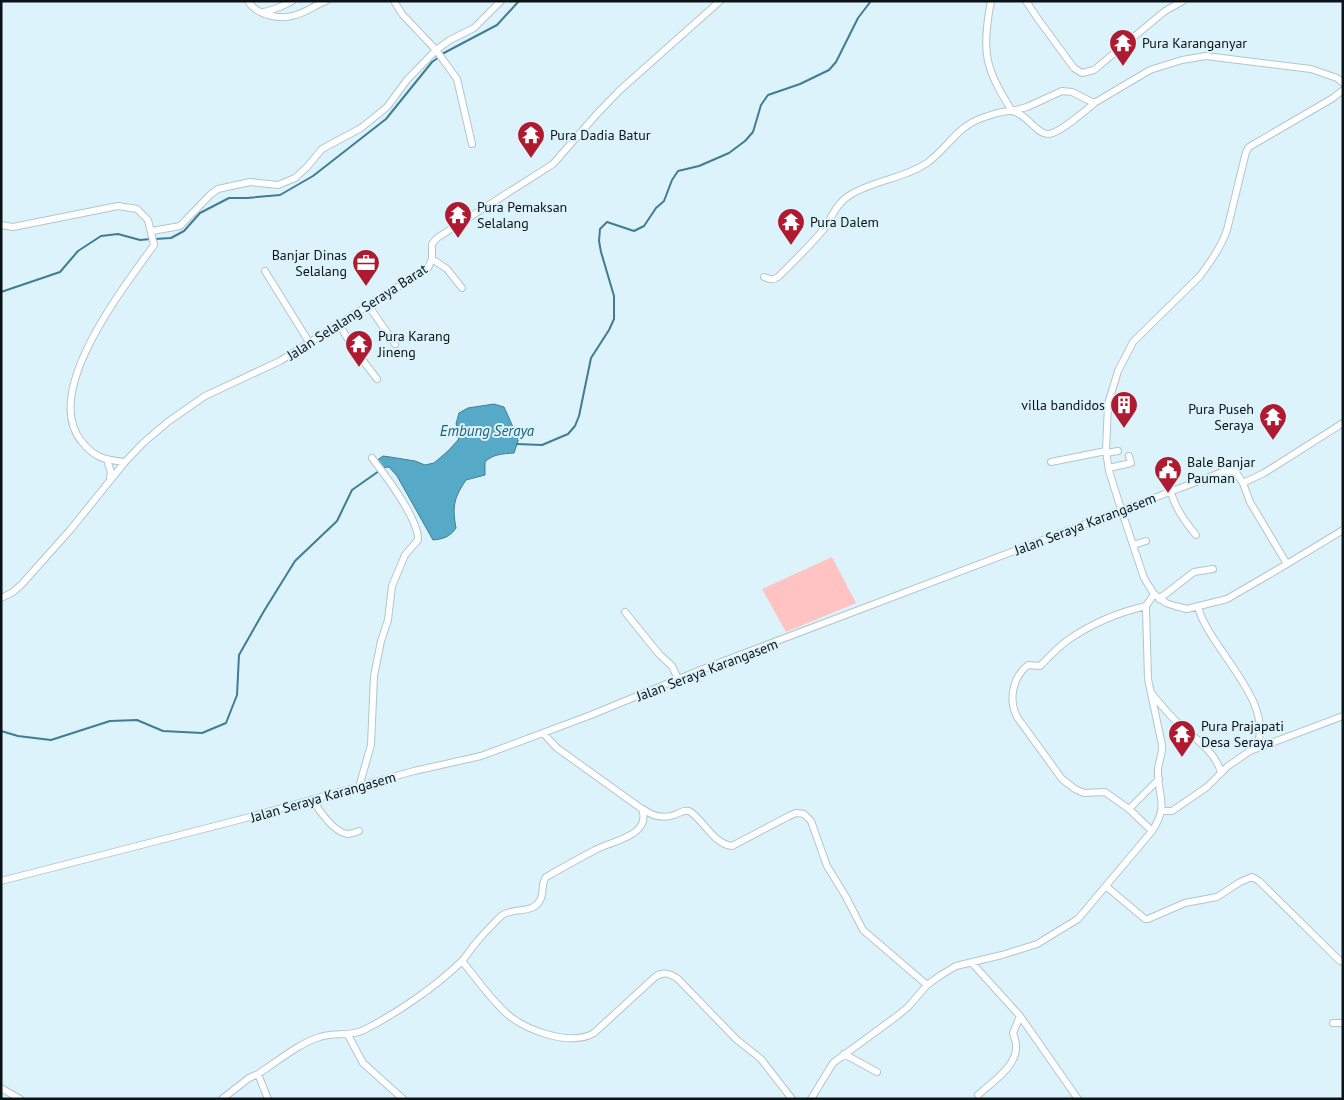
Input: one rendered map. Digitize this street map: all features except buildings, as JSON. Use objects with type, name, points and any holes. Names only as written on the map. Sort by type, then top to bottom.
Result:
[{"type":"street","points":[[248,1],[259,12],[268,15],[291,17],[326,1]]},
{"type":"street","points":[[259,12],[270,11],[277,6],[285,5],[292,1]]},
{"type":"street","points":[[394,1],[402,14],[436,50],[457,79],[472,144]]},
{"type":"street","points":[[152,232],[180,226],[210,194],[218,189],[250,182],[278,185],[295,178],[307,167],[322,148],[361,128],[387,107],[407,80],[436,50],[450,40],[474,28],[501,1]]},
{"type":"street","name":"Jalan Selalang Seraya Barat","points":[[1,598],[13,592],[32,573],[71,529],[110,479],[143,443],[193,404],[214,391],[280,361],[428,268],[432,259],[432,244],[437,238],[553,164],[620,90],[720,1]]},
{"type":"street","points":[[991,1],[986,33],[986,57],[993,79],[1012,111],[1030,121],[1042,133],[1048,135],[1056,132],[1096,102],[1150,70],[1182,60],[1206,56],[1311,69],[1337,78],[1343,83]]},
{"type":"street","points":[[1026,1],[1068,61],[1082,73],[1094,70],[1165,11],[1183,1]]},
{"type":"street","points":[[1343,90],[1333,98],[1249,147],[1246,152],[1223,240],[1200,276],[1133,342],[1118,372],[1108,404],[1110,424],[1106,452],[1121,509],[1144,578],[1157,596],[1166,603],[1175,606],[1187,609],[1227,599],[1343,530]]},
{"type":"street","points":[[764,276],[770,280],[778,277],[817,237],[836,208],[851,194],[892,179],[924,164],[959,130],[972,121],[1027,107],[1062,91],[1072,92],[1092,102],[1096,102]]},
{"type":"street","points":[[1,226],[13,227],[118,206],[137,209],[148,220],[154,245],[106,313],[79,367],[69,404],[70,417],[79,439],[95,455],[107,460],[125,462]]},
{"type":"street","points":[[432,259],[447,269],[462,288]]},
{"type":"street","points":[[264,271],[309,342]]},
{"type":"street","points":[[368,305],[395,344]]},
{"type":"street","points":[[339,324],[352,346],[377,379]]},
{"type":"street","points":[[1287,564],[1250,502],[1243,483],[1264,473],[1343,423]]},
{"type":"street","points":[[1051,462],[1118,451]]},
{"type":"street","points":[[1109,468],[1131,463],[1129,456]]},
{"type":"street","points":[[359,787],[371,745],[374,676],[381,640],[388,620],[392,586],[405,555],[418,540],[419,533],[412,518],[372,458]]},
{"type":"street","points":[[107,460],[111,472],[110,479]]},
{"type":"street","name":"Jalan Seraya Karangasem","points":[[1,881],[202,830],[414,771],[481,756],[1121,509],[1230,470],[1238,474],[1243,483]]},
{"type":"street","points":[[1171,492],[1180,513],[1196,535]]},
{"type":"street","points":[[1133,545],[1146,541]]},
{"type":"street","points":[[1152,831],[1129,809],[1105,792],[1084,793],[1062,779],[1016,717],[1014,713],[1013,690],[1018,676],[1028,665],[1040,666],[1059,647],[1076,635],[1113,617],[1146,606],[1157,596],[1194,572],[1213,569]]},
{"type":"street","points":[[811,1099],[833,1063],[908,1007],[926,985],[956,966],[1002,955],[1040,943],[1078,919],[1107,887],[1152,831],[1162,811],[1159,764],[1163,752],[1147,669],[1146,606]]},
{"type":"street","points":[[1198,607],[1207,630],[1234,667],[1257,713],[1261,731],[1256,748]]},
{"type":"street","points":[[625,612],[674,670],[678,680]]},
{"type":"street","points":[[1151,694],[1180,725],[1207,748],[1221,772]]},
{"type":"street","points":[[1162,811],[1172,811],[1207,787],[1235,760],[1256,748],[1343,716]]},
{"type":"street","points":[[543,732],[557,748],[653,816],[672,816],[684,810],[689,811],[716,838],[728,845],[732,846],[796,813],[804,814],[811,821],[827,866],[863,930],[926,985]]},
{"type":"street","points":[[1129,809],[1159,779]]},
{"type":"street","points":[[313,800],[321,813],[336,828],[346,834],[360,831]]},
{"type":"street","points":[[222,1099],[249,1078],[316,1038],[328,1035],[348,1035],[367,1028],[425,992],[462,962],[485,933],[506,913],[527,909],[537,904],[541,898],[543,881],[546,877],[597,849],[635,832],[644,820],[642,809]]},
{"type":"street","points":[[1107,887],[1145,919],[1148,919],[1185,902],[1217,897],[1240,882],[1252,877],[1259,881],[1340,962],[1343,962]]},
{"type":"street","points":[[462,962],[509,1016],[548,1035],[571,1040],[594,1034],[655,977],[663,973],[671,974],[736,1039],[761,1059],[792,1099]]},
{"type":"street","points":[[972,962],[1020,1016],[1078,1099]]},
{"type":"street","points":[[978,1095],[1005,1070],[1015,1056],[1016,1045],[1013,1033],[1020,1016]]},
{"type":"street","points":[[1333,1023],[1343,1023]]},
{"type":"street","points":[[348,1035],[363,1063],[403,1099]]},
{"type":"street","points":[[844,1054],[877,1072]]},
{"type":"street","points":[[258,1074],[268,1099]]},
{"type":"street","points":[[1,1088],[20,1099]]},
{"type":"shaded area","points":[[832,557],[856,603],[786,632],[762,589]]},
{"type":"water","name":"Embung Seraya","points":[[494,404],[504,407],[519,438],[514,453],[491,457],[485,462],[485,475],[466,480],[455,502],[456,528],[446,537],[433,540],[397,476],[389,467],[380,468],[376,461],[383,456],[415,461],[425,465],[434,463],[458,440],[460,433],[456,424],[459,413],[468,408]]},
{"type":"waterway","points":[[442,54],[497,25],[519,1]]},
{"type":"waterway","points":[[517,444],[542,445],[568,434],[575,426],[579,416],[591,358],[614,319],[614,296],[601,252],[599,241],[600,229],[607,222],[634,231],[644,226],[656,208],[664,201],[672,180],[678,171],[699,166],[729,153],[745,141],[753,132],[761,105],[768,95],[800,84],[829,70],[836,62],[858,18],[871,1]]},
{"type":"waterway","points":[[155,239],[171,238],[184,231],[200,213],[229,198],[280,195],[313,176],[386,119],[432,62],[439,57]]},
{"type":"waterway","points":[[1,292],[60,272],[78,251],[101,236],[118,234],[140,240],[151,239]]},
{"type":"waterway","points":[[1,731],[18,736],[51,740],[110,721],[137,720],[163,731],[202,733],[226,723],[237,695],[239,655],[264,611],[295,561],[337,521],[352,490],[379,471]]},
{"type":"place","name":"Pura Karanganyar","points":[[1123,67]]},
{"type":"place","name":"Pura Dadia Batur","points":[[531,159]]},
{"type":"place","name":"Pura Pemaksan Selalang","points":[[458,239]]},
{"type":"place","name":"Pura Dalem","points":[[791,246]]},
{"type":"place","name":"Banjar Dinas Selalang","points":[[366,287]]},
{"type":"place","name":"Pura Karang Jineng","points":[[359,368]]},
{"type":"place","name":"villa bandidos","points":[[1124,429]]},
{"type":"place","name":"Pura Puseh Seraya","points":[[1273,441]]},
{"type":"place","name":"Bale Banjar Pauman","points":[[1168,494]]},
{"type":"place","name":"Pura Prajapati Desa Seraya","points":[[1182,758]]}]
